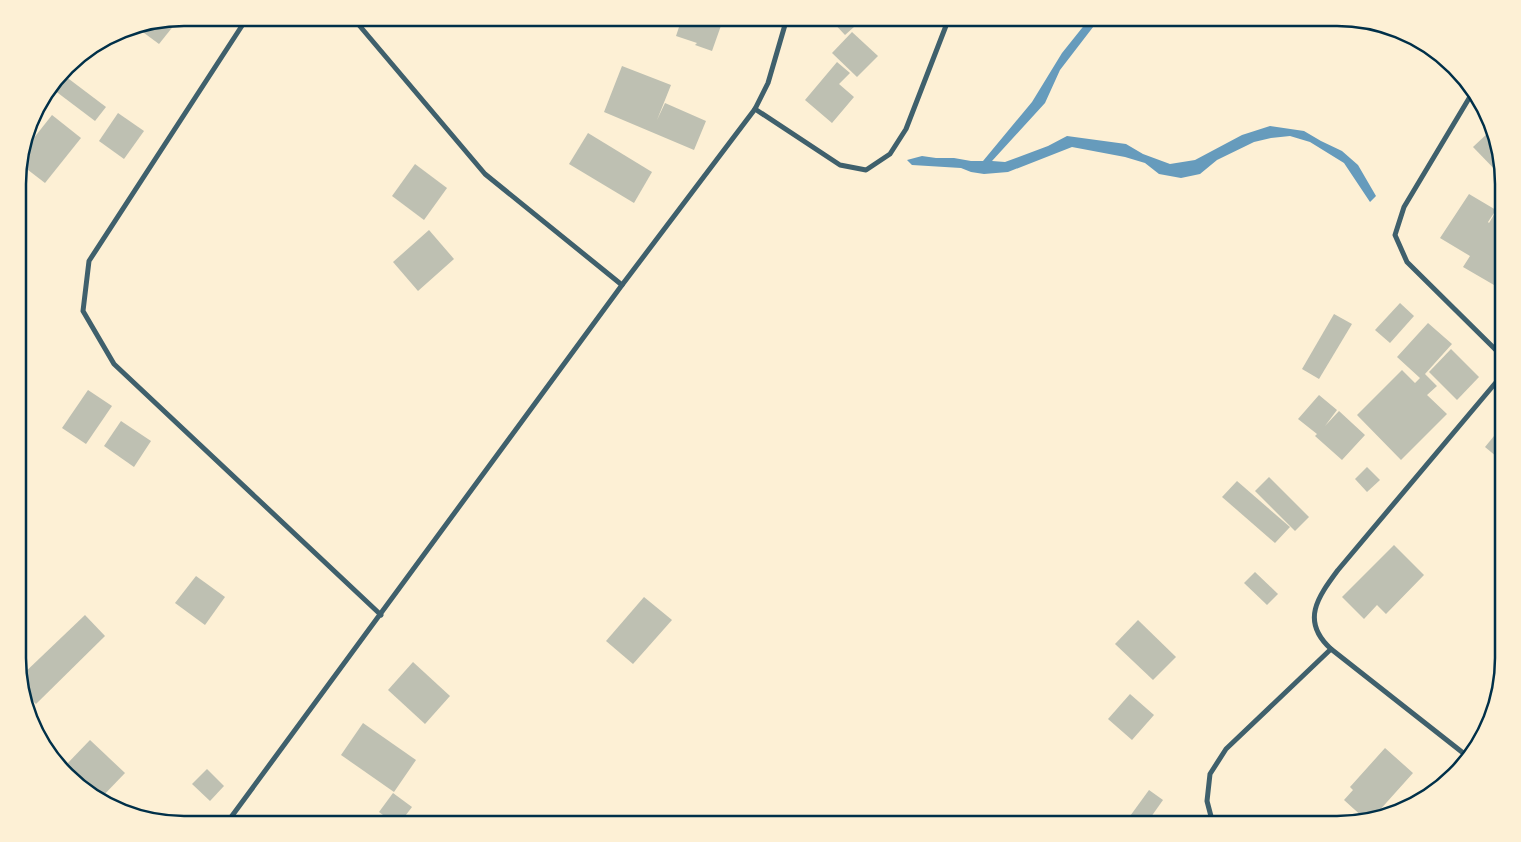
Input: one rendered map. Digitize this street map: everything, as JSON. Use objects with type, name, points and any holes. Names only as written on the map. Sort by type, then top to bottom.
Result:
[{"type":"street","points":[[243,26],[89,261],[82,311],[114,364],[381,615]]},
{"type":"street","points":[[360,26],[485,174],[622,285]]},
{"type":"street","points":[[232,816],[622,285],[755,109],[768,83],[785,26]]},
{"type":"street","points":[[755,109],[840,165],[866,170],[890,154],[906,129],[946,26]]},
{"type":"street","points":[[1469,98],[1404,206],[1395,236],[1407,262],[1494,347]]},
{"type":"street","points":[[1463,753],[1323,641],[1316,627],[1314,612],[1321,594],[1338,570],[1494,385]]},
{"type":"street","points":[[1211,815],[1207,801],[1210,774],[1226,748],[1331,648]]},
{"type":"water","points":[[1084,26],[1094,26],[1060,70],[1045,103],[992,161],[1005,162],[1048,146],[1067,136],[1126,144],[1143,154],[1170,164],[1195,160],[1242,135],[1270,126],[1304,131],[1342,151],[1358,165],[1376,196],[1370,202],[1344,163],[1310,142],[1290,136],[1254,142],[1217,160],[1200,174],[1181,178],[1159,174],[1145,163],[1125,157],[1072,147],[1008,172],[984,174],[961,168],[912,165],[907,160],[922,156],[983,161],[1032,102],[1062,53]]},
{"type":"building","points":[[679,26],[721,26],[712,51],[695,45],[697,43],[676,36]]},
{"type":"building","points":[[837,26],[855,26],[845,35]]},
{"type":"building","points":[[172,27],[159,44],[143,32]]},
{"type":"building","points":[[852,32],[878,56],[857,77],[832,53]]},
{"type":"building","points":[[837,62],[850,73],[839,84],[854,97],[832,123],[805,100]]},
{"type":"building","points":[[622,66],[671,85],[657,120],[665,103],[706,121],[694,150],[604,112]]},
{"type":"building","points":[[67,78],[106,107],[95,121],[56,92]]},
{"type":"building","points":[[118,113],[144,131],[124,159],[99,141]]},
{"type":"building","points":[[52,115],[81,138],[45,183],[27,170],[33,139]]},
{"type":"building","points":[[588,133],[652,172],[634,203],[569,164]]},
{"type":"building","points":[[1486,134],[1492,153],[1493,168],[1473,147]]},
{"type":"building","points":[[415,164],[447,188],[424,220],[392,196]]},
{"type":"building","points":[[1469,194],[1494,209],[1494,213],[1488,222],[1494,215],[1494,285],[1463,267],[1470,256],[1440,238]]},
{"type":"building","points":[[429,230],[454,259],[418,291],[393,262]]},
{"type":"building","points":[[1400,303],[1414,316],[1390,343],[1375,330]]},
{"type":"building","points":[[1334,314],[1352,324],[1319,379],[1302,369]]},
{"type":"building","points":[[1428,323],[1452,344],[1425,374],[1437,386],[1427,395],[1447,414],[1401,460],[1357,415],[1402,370],[1415,383],[1420,378],[1397,357]]},
{"type":"building","points":[[1451,349],[1479,377],[1457,400],[1429,372]]},
{"type":"building","points":[[88,390],[112,406],[86,444],[62,428]]},
{"type":"building","points":[[1319,395],[1337,410],[1325,426],[1339,411],[1365,435],[1342,460],[1315,436],[1317,434],[1298,419]]},
{"type":"building","points":[[121,421],[151,441],[134,467],[104,446]]},
{"type":"building","points":[[1494,436],[1494,454],[1485,447]]},
{"type":"building","points":[[1367,467],[1380,480],[1367,492],[1355,479]]},
{"type":"building","points":[[1269,477],[1309,517],[1295,531],[1255,491]]},
{"type":"building","points":[[1237,481],[1290,527],[1275,543],[1222,497]]},
{"type":"building","points":[[1394,545],[1424,575],[1386,614],[1377,605],[1364,619],[1342,597]]},
{"type":"building","points":[[1255,572],[1278,594],[1267,605],[1244,583]]},
{"type":"building","points":[[196,576],[225,597],[205,625],[175,603]]},
{"type":"building","points":[[644,597],[672,620],[633,664],[606,641]]},
{"type":"building","points":[[85,615],[105,636],[36,704],[33,701],[29,689],[27,670]]},
{"type":"building","points":[[1138,620],[1176,657],[1153,680],[1115,644]]},
{"type":"building","points":[[413,662],[450,696],[425,724],[388,690]]},
{"type":"building","points":[[1130,694],[1154,715],[1132,740],[1108,719]]},
{"type":"building","points":[[363,723],[416,760],[394,792],[341,755]]},
{"type":"building","points":[[90,740],[125,773],[104,795],[80,777],[67,764]]},
{"type":"building","points":[[1385,748],[1413,773],[1380,809],[1368,813],[1359,814],[1344,800],[1353,790],[1350,787]]},
{"type":"building","points":[[207,769],[224,786],[210,801],[192,784]]},
{"type":"building","points":[[1149,790],[1163,800],[1152,815],[1131,815]]},
{"type":"building","points":[[393,793],[412,807],[405,816],[384,816],[379,812]]}]
